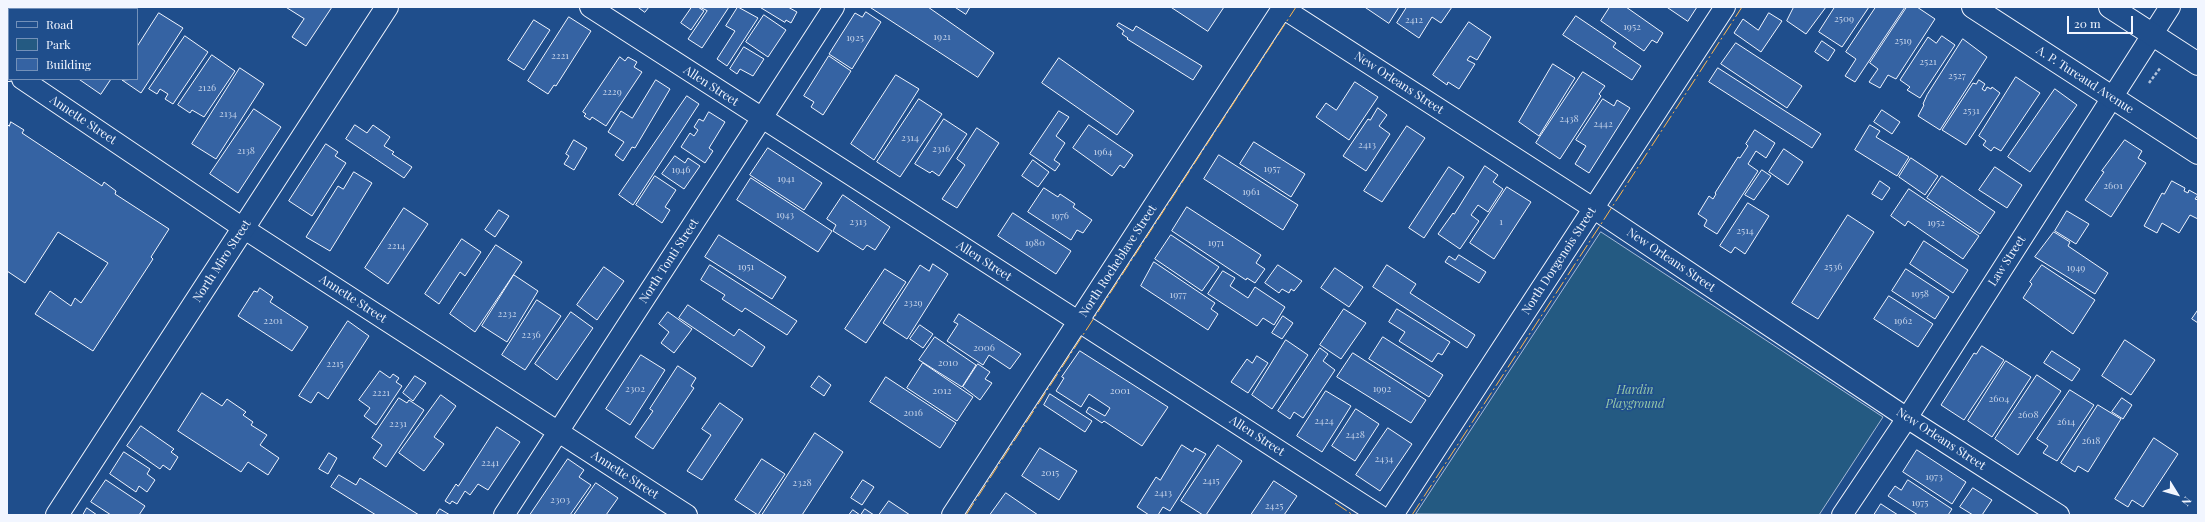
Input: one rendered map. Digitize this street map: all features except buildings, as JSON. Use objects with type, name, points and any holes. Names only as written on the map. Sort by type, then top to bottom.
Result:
[{"type":"street","name":"North Miro Street","points":[[57,515],[387,7]]},
{"type":"street","name":"Allen Street","points":[[590,7],[761,119],[1379,515]]},
{"type":"street","name":"North Tonti Street","points":[[504,515],[834,7]]},
{"type":"street","name":"New Orleans Street","points":[[1282,7],[1593,208],[1907,418],[2059,515]]},
{"type":"street","name":"North Rocheblave Street","points":[[952,515],[1079,322],[1282,7]]},
{"type":"street","name":"North Dorgenois Street","points":[[1393,515],[1725,7]]},
{"type":"street","name":"A. P. Tureaud Avenue","points":[[1973,7],[2198,153]]},
{"type":"street","points":[[2110,7],[2198,64]]},
{"type":"street","name":"Law Street","points":[[1842,515],[1907,418],[2170,7]]},
{"type":"street","name":"Annette Street","points":[[23,80],[243,228],[687,515]]},
{"type":"path","points":[[2149,83],[2164,63]]},
{"type":"green space","name":"Hardin Playground","points":[[1601,232],[1883,417],[1819,515],[1416,514]]},
{"type":"power","points":[[966,515],[1296,7]]},
{"type":"power","points":[[1412,515],[1742,7]]},
{"type":"power","points":[[1335,503],[1353,515]]}]
